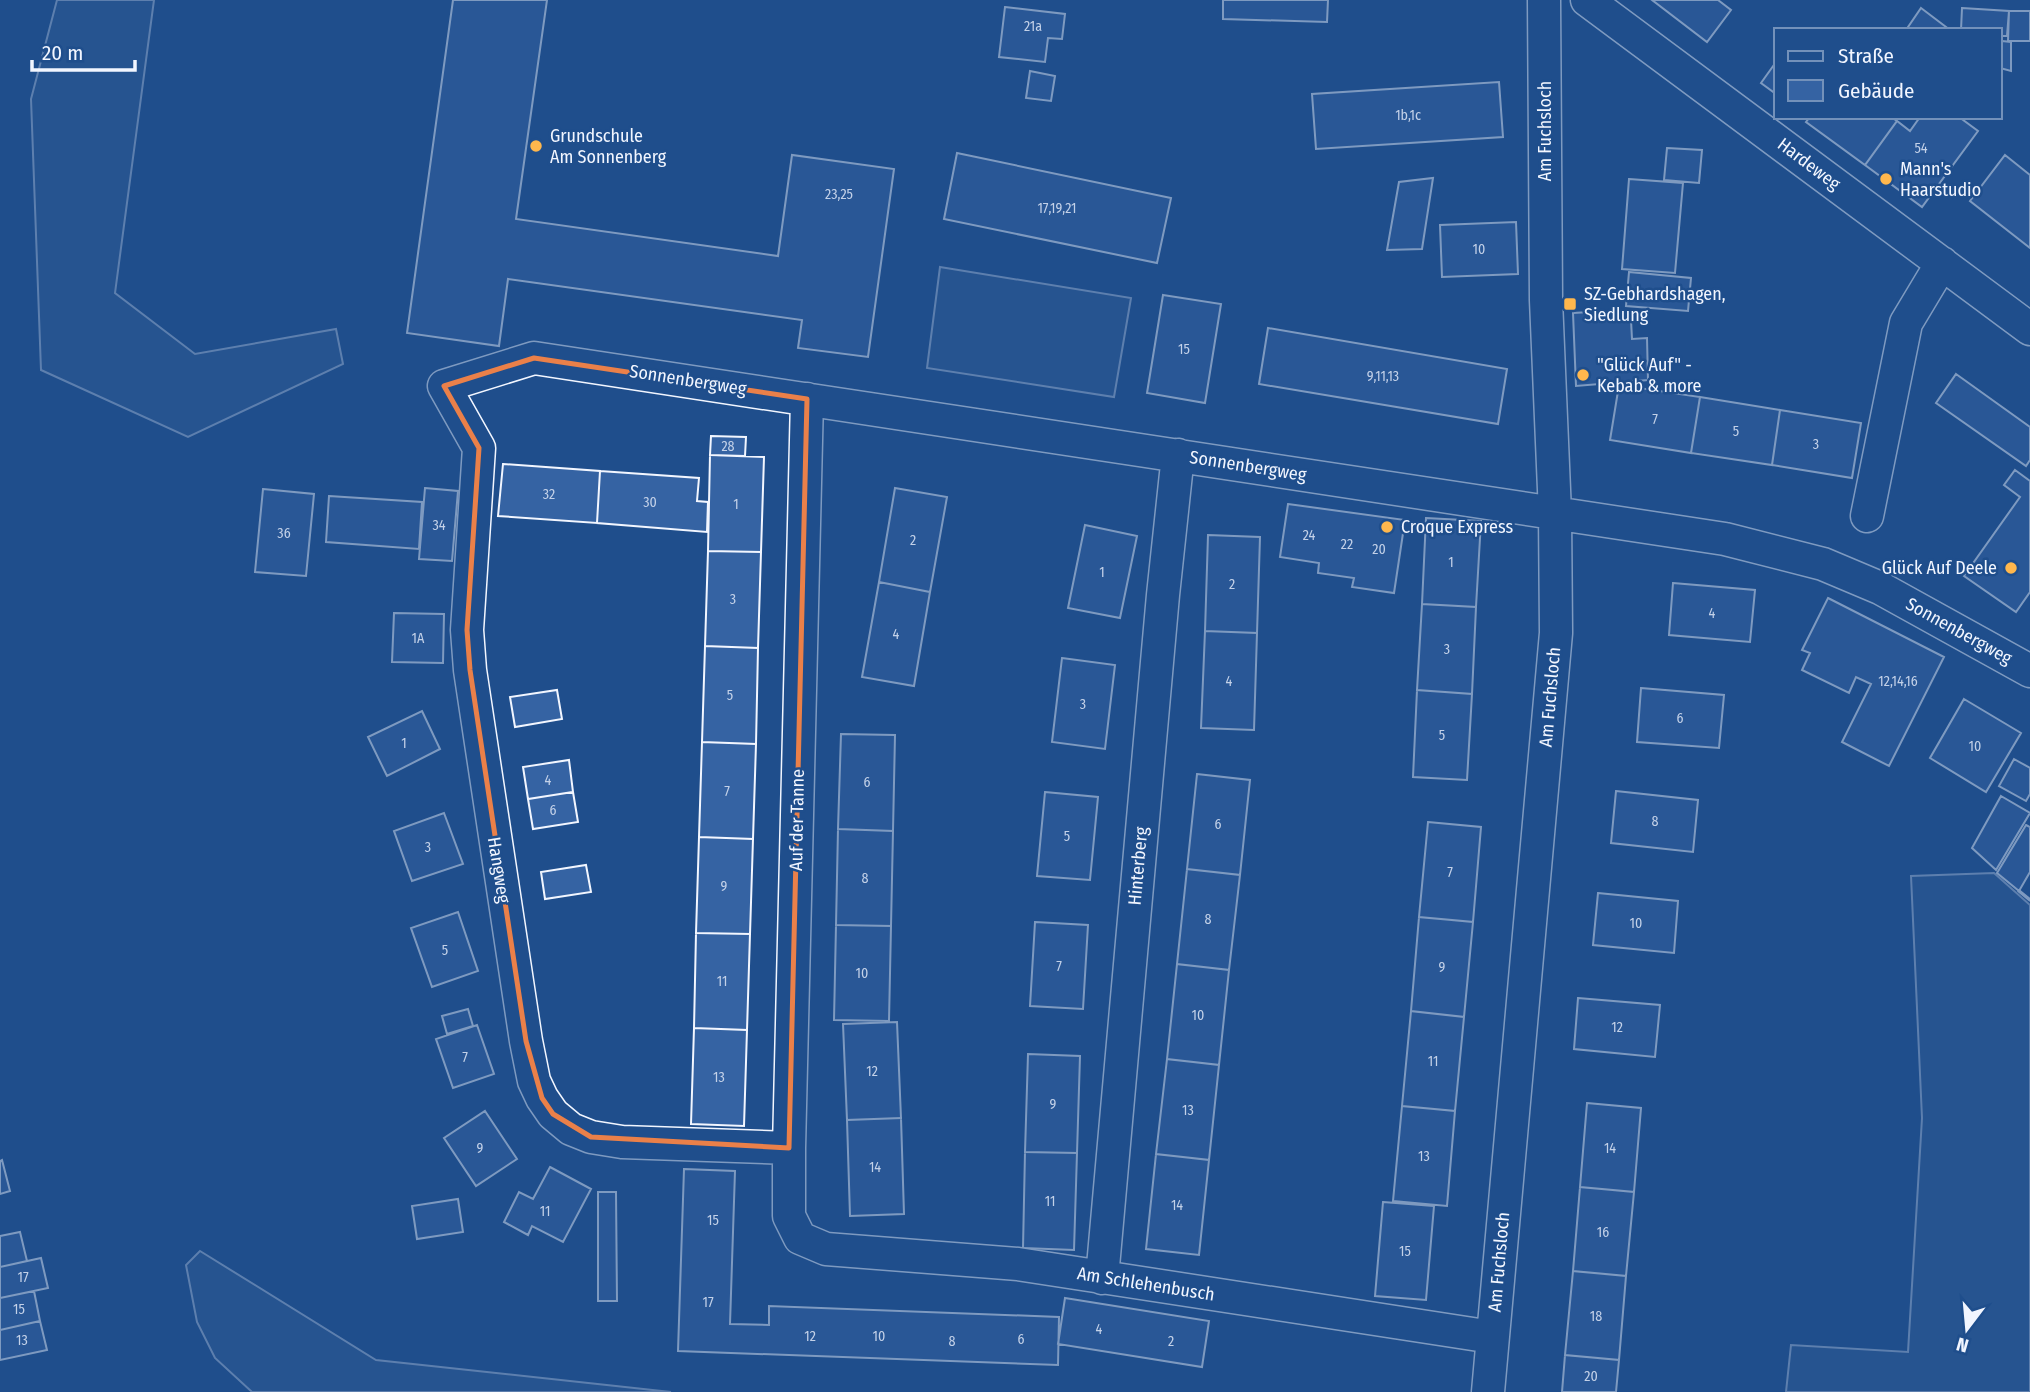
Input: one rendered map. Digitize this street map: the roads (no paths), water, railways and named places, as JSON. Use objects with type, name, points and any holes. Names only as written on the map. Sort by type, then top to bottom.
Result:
[{"type":"street","name":"Am Fuchsloch","points":[[1488,1392],[1556,633],[1555,513],[1546,300],[1544,0]]},
{"type":"street","name":"Hardeweg","points":[[1587,0],[2030,329]]},
{"type":"street","points":[[1867,516],[1906,323],[1942,263]]},
{"type":"street","name":"Sonnenbergweg","points":[[444,386],[534,358],[1724,539],[1823,564],[1932,614],[2030,671]]},
{"type":"street","name":"Hangweg","points":[[444,386],[479,448],[467,630],[470,670],[534,1081],[553,1114],[572,1129],[591,1137],[622,1142],[789,1148]]},
{"type":"street","name":"Auf der Tanne","points":[[800,1238],[789,1216],[789,1148],[807,399]]},
{"type":"street","name":"Hinterberg","points":[[1102,1278],[1163,595],[1178,456]]},
{"type":"street","name":"Am Schlehenbusch","points":[[800,1238],[826,1249],[1018,1264],[1492,1337]]},
{"type":"place","name":"Grundschule Am Sonnenberg","points":[[536,146]]},
{"type":"place","name":"Mann's Haarstudio","points":[[1886,179]]},
{"type":"place","name":"SZ-Gebhardshagen, Siedlung","points":[[1570,304]]},
{"type":"place","name":"\"Glück Auf\" - Kebab & more","points":[[1583,375]]},
{"type":"place","name":"Croque Express","points":[[1387,527]]},
{"type":"place","name":"Glück Auf Deele","points":[[2011,568]]}]
